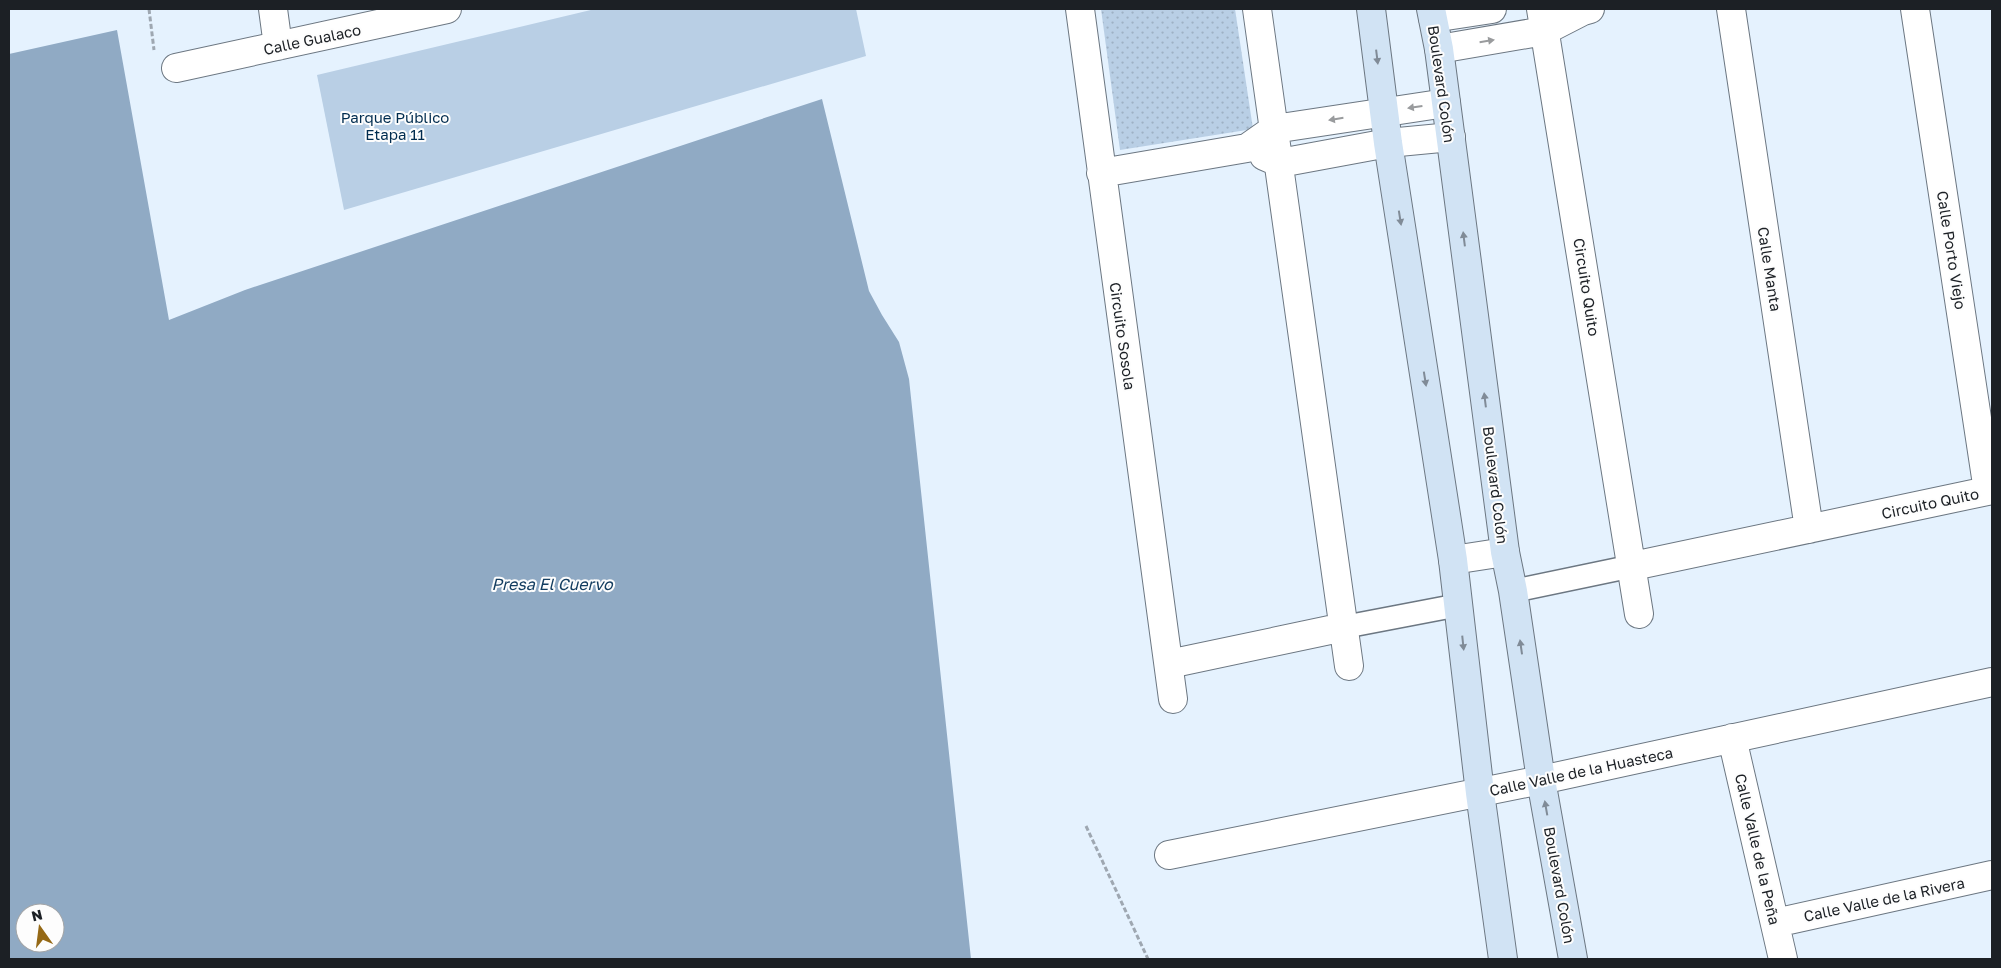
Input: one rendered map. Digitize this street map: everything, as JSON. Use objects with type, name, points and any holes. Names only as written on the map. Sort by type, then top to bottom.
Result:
[{"type":"main road","points":[[1371,9],[1388,144],[1453,560],[1480,793],[1503,959]]},
{"type":"main road","name":"Boulevard Colón","points":[[1432,13],[1451,137],[1505,552],[1513,591],[1541,780],[1573,959]]},
{"type":"street","points":[[273,9],[278,46]]},
{"type":"street","name":"Calle Gualaco","points":[[165,63],[278,46],[447,9]]},
{"type":"street","name":"Circuito Sosola","points":[[1080,9],[1173,699]]},
{"type":"street","points":[[1257,9],[1349,666]]},
{"type":"street","points":[[1432,13],[1492,9]]},
{"type":"street","points":[[1439,49],[1582,9]]},
{"type":"street","name":"Calle Manta","points":[[1731,9],[1809,529]]},
{"type":"street","name":"Calle Porto Viejo","points":[[1915,9],[1990,490]]},
{"type":"street","name":"Circuito Quito","points":[[1543,20],[1633,566],[1639,614]]},
{"type":"street","points":[[1101,173],[1247,148],[1274,129],[1446,103]]},
{"type":"street","points":[[1247,148],[1280,163],[1388,144],[1451,137]]},
{"type":"street","name":"Circuito Quito","points":[[1633,566],[1990,490]]},
{"type":"street","points":[[1453,560],[1505,552]]},
{"type":"street","points":[[1513,591],[1633,566]]},
{"type":"street","points":[[1169,664],[1458,605]]},
{"type":"street","name":"Calle Valle de la Huasteca","points":[[1169,855],[1480,793],[1992,682]]},
{"type":"street","name":"Calle Valle de la Peña","points":[[1732,738],[1783,959]]},
{"type":"street","name":"Calle Valle de la Rivera","points":[[1775,923],[1992,875]]},
{"type":"path","points":[[149,9],[165,63]]},
{"type":"path","points":[[1086,826],[1148,959]]},
{"type":"green space","name":"Parque Público Etapa 11","points":[[595,9],[856,9],[866,56],[344,210],[317,75]]},
{"type":"green space","points":[[1101,9],[1235,9],[1253,129],[1120,150]]},
{"type":"water","name":"Presa El Cuervo","points":[[117,30],[169,320],[245,290],[822,99],[869,291],[899,342],[909,379],[971,959],[9,959],[9,54]]}]
